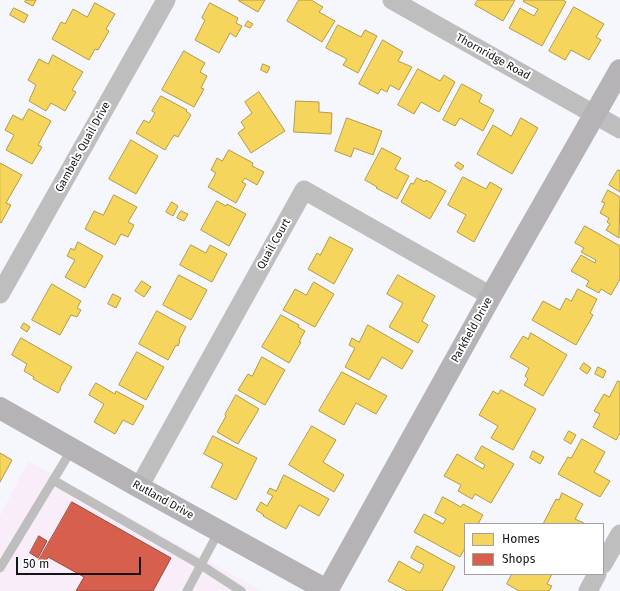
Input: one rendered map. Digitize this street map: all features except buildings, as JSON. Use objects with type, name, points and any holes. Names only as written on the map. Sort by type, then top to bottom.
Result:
[{"type":"street","name":"Gambels Quail Drive","points":[[0,294],[166,0]]},
{"type":"street","name":"Thornridge Road","points":[[392,0],[620,128]]},
{"type":"street","name":"Parkfield Drive","points":[[327,591],[491,296],[620,70]]},
{"type":"street","name":"Quail Court","points":[[139,487],[304,190],[491,296]]},
{"type":"street","name":"Rutland Drive","points":[[0,408],[327,591]]},
{"type":"street","points":[[604,562],[620,534]]},
{"type":"street","points":[[588,591],[596,575]]},
{"type":"lane","points":[[0,568],[72,448]]},
{"type":"lane","points":[[53,480],[201,565],[241,591]]},
{"type":"lane","points":[[187,591],[219,531]]},
{"type":"shaded area","points":[[28,461],[262,591],[0,591],[0,516]]}]
